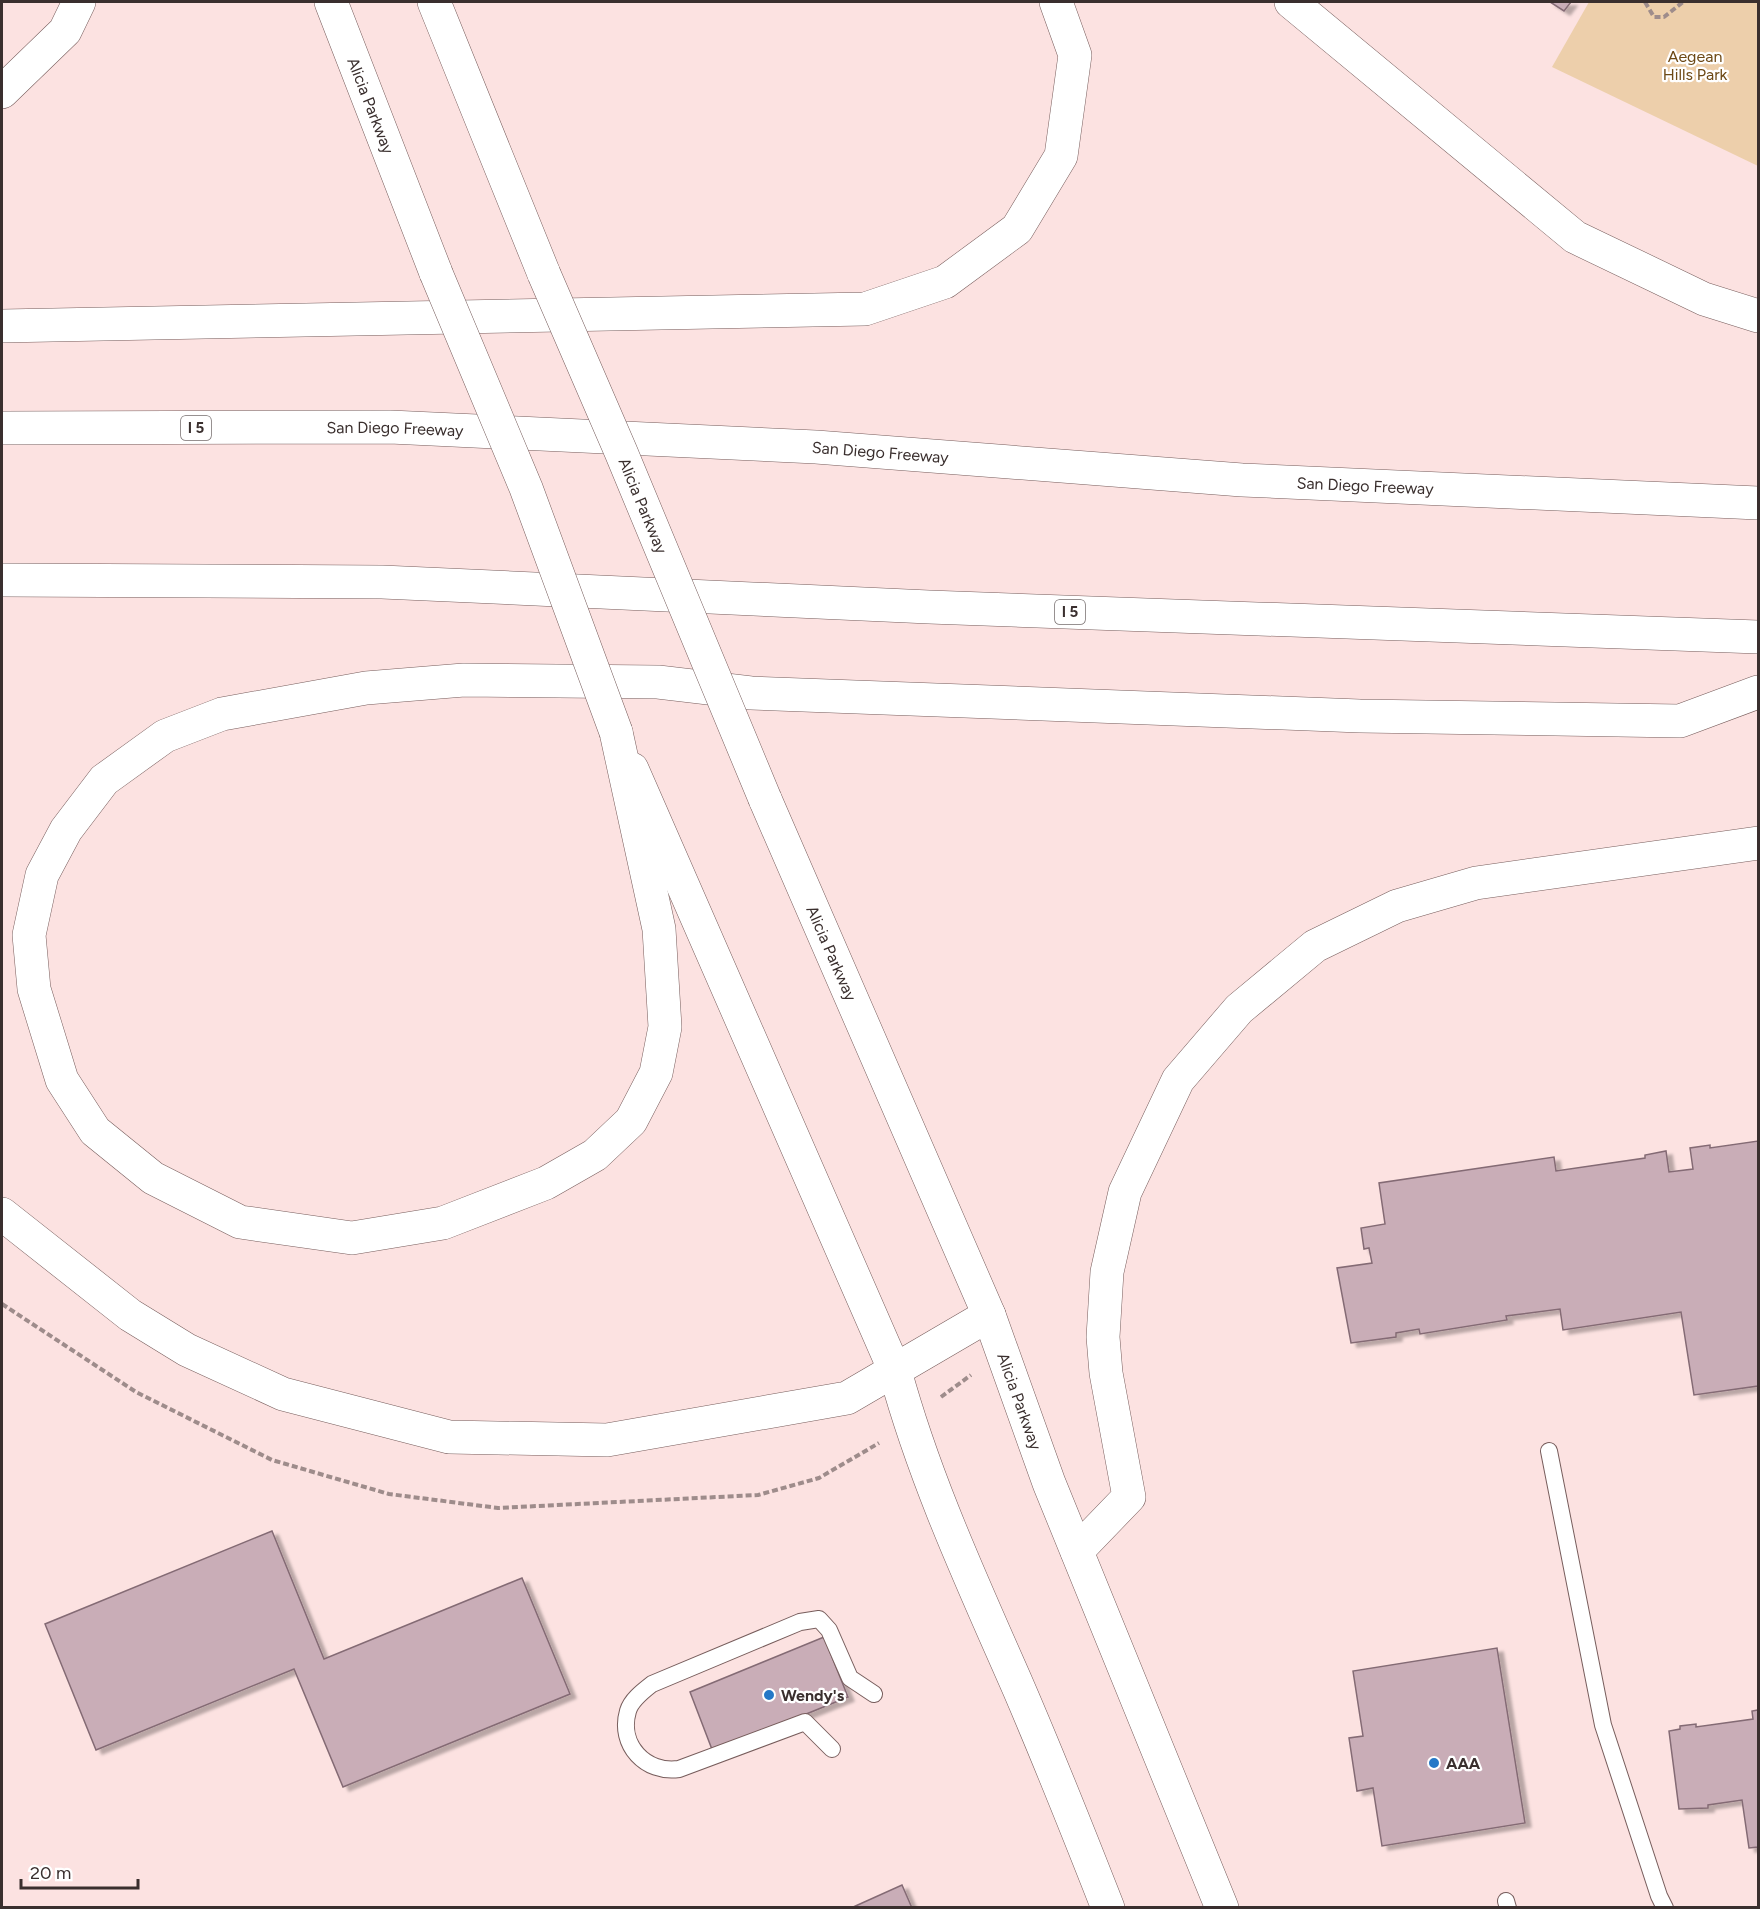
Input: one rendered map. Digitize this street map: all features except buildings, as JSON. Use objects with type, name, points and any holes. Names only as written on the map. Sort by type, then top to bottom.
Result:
[{"type":"main road","points":[[2,92],[65,31],[79,2]]},
{"type":"main road","name":"Alicia Parkway","points":[[331,2],[436,273],[526,488],[615,732],[895,1371],[909,1420],[947,1524],[1050,1762],[1108,1908]]},
{"type":"main road","name":"Alicia Parkway","points":[[434,2],[544,274],[621,452],[765,799],[988,1315],[1049,1483],[1222,1908]]},
{"type":"main road","points":[[2,326],[865,309],[945,282],[1017,229],[1061,156],[1075,55],[1056,2]]},
{"type":"main road","points":[[1291,2],[1575,237],[1704,299],[1758,316]]},
{"type":"main road","name":"San Diego Freeway","points":[[2,428],[390,427],[816,447],[1242,480],[1758,503]]},
{"type":"main road","name":"I 5","points":[[2,580],[382,582],[917,607],[1758,637]]},
{"type":"main road","points":[[615,732],[659,929],[665,1027],[656,1073],[631,1121],[595,1155],[546,1183],[443,1223],[352,1238],[240,1222],[153,1178],[95,1131],[62,1080],[34,989],[29,935],[42,875],[66,830],[104,780],[165,736],[222,714],[366,688],[464,680],[658,682],[751,693],[1348,715],[1680,721],[1758,692]]},
{"type":"main road","points":[[1077,1551],[1129,1497],[1106,1373],[1103,1337],[1107,1272],[1125,1192],[1178,1080],[1239,1009],[1315,946],[1397,906],[1476,883],[1758,843]]},
{"type":"main road","points":[[2,1215],[130,1315],[187,1350],[283,1394],[449,1437],[608,1440],[847,1398],[988,1315]]},
{"type":"lane","points":[[1549,1451],[1603,1725],[1659,1896],[1665,1908]]},
{"type":"lane","points":[[832,1749],[805,1722],[679,1769],[665,1771],[652,1767],[638,1756],[629,1742],[626,1725],[628,1709],[639,1694],[652,1684],[800,1622],[819,1619],[829,1630],[850,1678],[874,1694]]},
{"type":"path","points":[[1645,2],[1654,17],[1664,17],[1683,2]]},
{"type":"green space","name":"Aegean Hills Park","points":[[1589,2],[1758,2],[1758,166],[1552,67]]},
{"type":"place","name":"Wendy's","points":[[769,1695]]},
{"type":"place","name":"AAA","points":[[1434,1763]]}]
